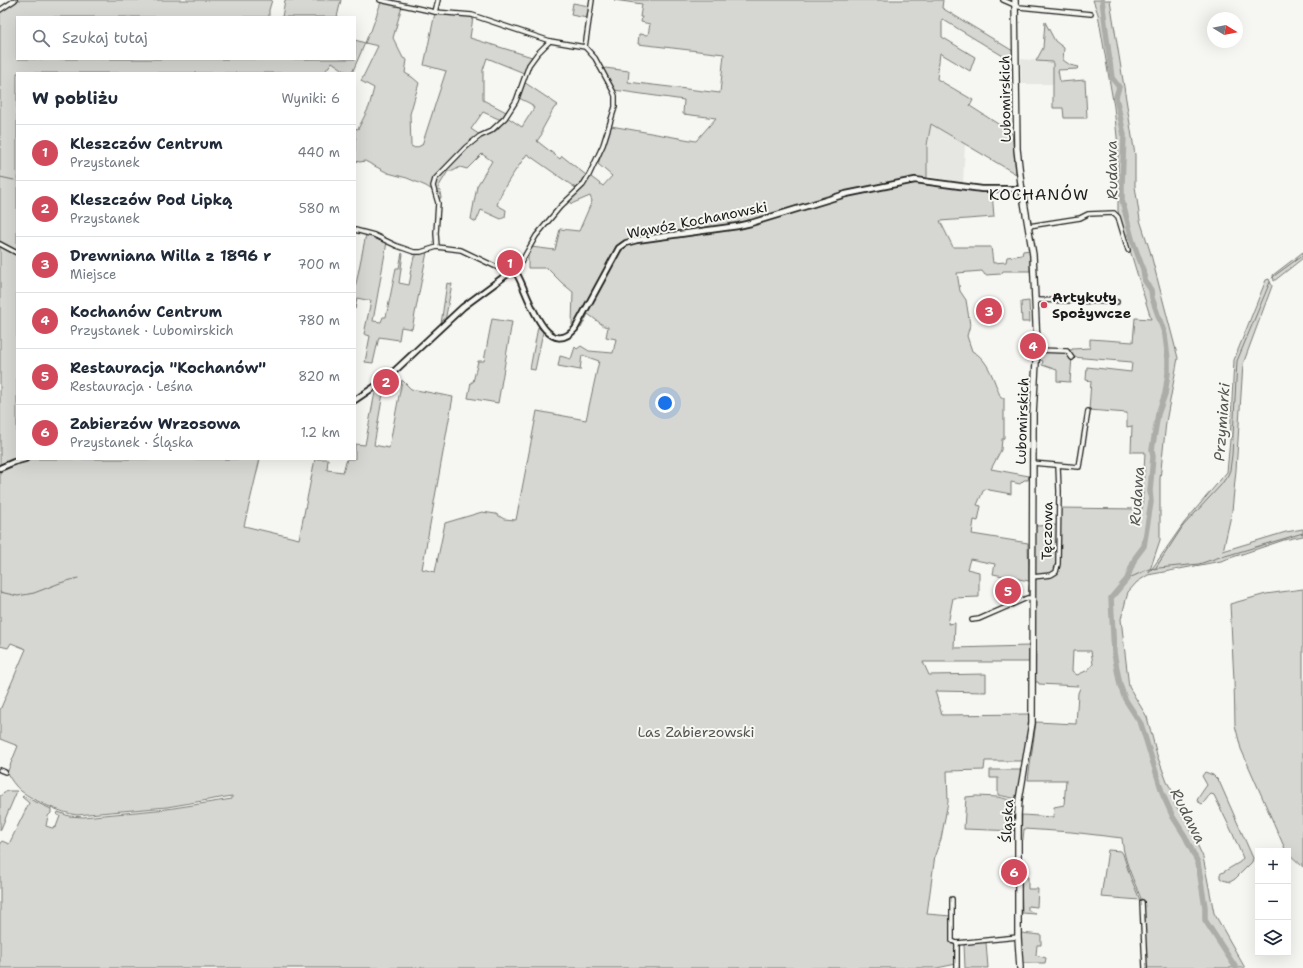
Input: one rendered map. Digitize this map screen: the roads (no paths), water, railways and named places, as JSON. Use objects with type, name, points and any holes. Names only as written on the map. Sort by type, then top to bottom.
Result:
[{"type":"main road","name":"Lubomirskich","points":[[1016,3],[1017,136],[1019,168],[1034,264],[1037,350],[1033,402],[1032,463],[1032,718],[1028,747]]},
{"type":"main road","name":"Śląska","points":[[1020,968],[1018,937],[1018,808],[1028,747]]},
{"type":"street","points":[[0,10],[15,0]]},
{"type":"street","points":[[356,230],[374,235],[414,252],[420,252],[437,246],[461,250],[514,274],[536,236],[547,221],[583,185],[596,162],[603,145],[615,107],[615,96],[595,58],[585,47],[550,41],[472,15],[435,12],[380,0]]},
{"type":"street","points":[[435,12],[438,0]]},
{"type":"street","points":[[585,47],[592,0]]},
{"type":"street","points":[[1003,0],[1090,14]]},
{"type":"street","points":[[437,246],[436,233],[438,203],[433,186],[435,179],[466,147],[480,136],[491,131],[505,118],[516,101],[529,65],[537,54],[550,41]]},
{"type":"street","name":"Wąwóz Kochanowski","points":[[514,274],[519,279],[536,316],[545,330],[554,336],[560,337],[570,335],[575,329],[613,258],[619,248],[626,243],[637,240],[738,226],[851,192],[909,180],[924,180],[982,189],[1022,190]]},
{"type":"street","points":[[1029,226],[1080,218],[1088,214],[1114,213],[1118,217],[1128,250]]},
{"type":"street","points":[[0,244],[16,252]]},
{"type":"street","points":[[356,399],[386,379],[463,307],[509,273]]},
{"type":"street","points":[[1035,300],[1117,302]]},
{"type":"street","points":[[1037,350],[1067,351],[1072,358]]},
{"type":"street","points":[[1032,463],[1079,467],[1088,411]]},
{"type":"street","points":[[0,468],[21,460]]},
{"type":"street","name":"Tęczowa","points":[[1032,577],[1051,575],[1056,572],[1058,564],[1058,466]]},
{"type":"street","points":[[972,620],[979,619],[1027,598],[1032,598]]},
{"type":"street","points":[[0,770],[5,772]]},
{"type":"street","points":[[952,899],[952,941],[957,943],[1018,937]]},
{"type":"street","points":[[1142,902],[1144,968]]},
{"type":"street","points":[[957,943],[957,968]]},
{"type":"waterway","name":"Rudawa","points":[[1102,0],[1112,78],[1119,87],[1116,97],[1124,135],[1122,200],[1132,239],[1143,269],[1145,281],[1151,290],[1152,298],[1165,335],[1168,359],[1165,394],[1158,414],[1152,450],[1153,457],[1150,491],[1151,502],[1144,546],[1135,558],[1127,579],[1111,598],[1114,653],[1120,685],[1125,699],[1141,724],[1163,795],[1198,863],[1205,907],[1205,920],[1236,968]]},
{"type":"waterway","points":[[0,177],[14,180]]},
{"type":"waterway","name":"Przymiarki","points":[[1272,278],[1303,255]]},
{"type":"waterway","name":"Przymiarki","points":[[1155,569],[1183,526],[1221,485],[1228,475],[1232,455],[1237,361],[1270,282]]},
{"type":"waterway","points":[[1222,557],[1303,533]]},
{"type":"waterway","points":[[1127,579],[1149,569],[1199,564],[1220,557]]},
{"type":"waterway","points":[[1029,568],[1029,582]]},
{"type":"waterway","points":[[0,592],[18,596],[34,593],[78,578]]},
{"type":"waterway","points":[[1028,596],[1029,585]]},
{"type":"place","name":"Kleszczów Centrum","points":[[510,263]]},
{"type":"place","name":"Artykuły Spożywcze","points":[[1044,305]]},
{"type":"place","name":"Drewniana Willa z 1896 r","points":[[989,311]]},
{"type":"place","name":"Kochanów Centrum","points":[[1033,346]]},
{"type":"place","name":"Kleszczów Pod Lipką","points":[[386,382]]},
{"type":"place","name":"Restauracja \"Kochanów\"","points":[[1008,591]]},
{"type":"place","name":"Zabierzów Wrzosowa","points":[[1014,872]]},
{"type":"district","name":"KOCHANÓW","points":[[1039,194]]},
{"type":"park label","name":"Las Zabierzowski","points":[[696,732]]}]
